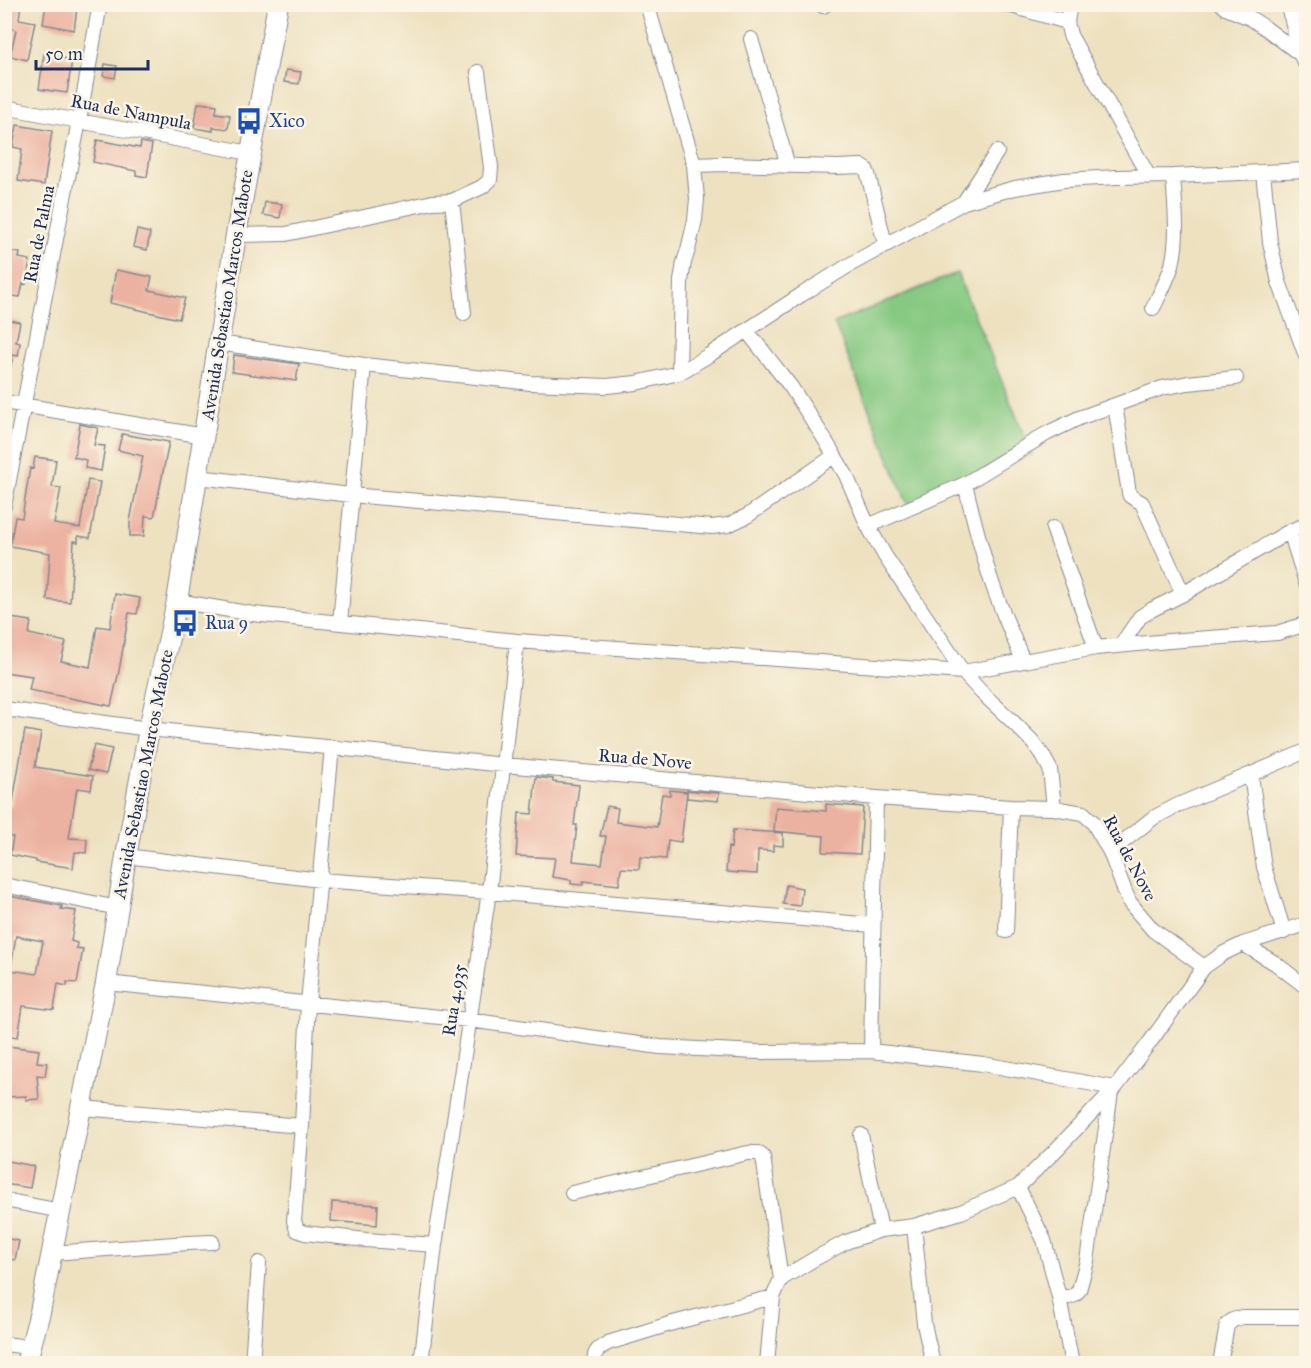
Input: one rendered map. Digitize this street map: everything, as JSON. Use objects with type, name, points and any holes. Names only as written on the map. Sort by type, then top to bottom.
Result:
[{"type":"main road","name":"Avenida Sebastiao Marcos Mabote","points":[[28,1355],[40,1312],[106,983],[149,729],[177,602],[250,153],[278,4]]},
{"type":"street","name":"Rua de Palma","points":[[4,506],[80,121],[100,4]]},
{"type":"street","points":[[647,4],[694,165],[697,199],[695,220],[681,281],[679,373]]},
{"type":"street","points":[[1005,4],[1066,22]]},
{"type":"street","points":[[1070,4],[1066,22],[1070,36],[1149,177]]},
{"type":"street","points":[[1222,4],[1250,18],[1303,59]]},
{"type":"street","points":[[1303,59],[1289,10],[1306,12]]},
{"type":"street","points":[[751,39],[788,166]]},
{"type":"street","points":[[236,236],[286,234],[433,202],[452,201],[482,187],[490,180],[491,167],[478,72]]},
{"type":"street","name":"Rua de Nampula","points":[[4,107],[250,153]]},
{"type":"street","points":[[964,202],[997,152]]},
{"type":"street","points":[[694,165],[861,166],[866,169],[885,244]]},
{"type":"street","points":[[219,343],[364,365],[531,383],[607,386],[636,383],[679,373],[885,244],[964,202],[1015,188],[1064,180],[1306,170]]},
{"type":"street","points":[[1263,172],[1270,242],[1279,282],[1301,324],[1306,356]]},
{"type":"street","points":[[1153,308],[1172,263],[1176,220],[1173,176]]},
{"type":"street","points":[[452,201],[464,313]]},
{"type":"street","points":[[747,331],[790,387],[834,456],[846,475],[868,526],[885,556],[963,672],[1025,734],[1043,756],[1050,769],[1054,808]]},
{"type":"street","points":[[340,622],[364,365]]},
{"type":"street","points":[[868,526],[966,484],[1046,434],[1079,418],[1162,388],[1188,382],[1236,378]]},
{"type":"street","points":[[4,402],[204,436]]},
{"type":"street","points":[[1115,405],[1130,496],[1142,503],[1183,594]]},
{"type":"street","points":[[198,477],[351,495],[712,527],[728,525],[747,516],[834,456]]},
{"type":"street","points":[[966,484],[992,582],[1023,660]]},
{"type":"street","points":[[1121,645],[1140,617],[1290,531],[1306,525]]},
{"type":"street","points":[[1053,528],[1096,648]]},
{"type":"street","points":[[1290,531],[1306,583]]},
{"type":"street","points":[[177,602],[253,614],[517,641],[963,672],[1096,648],[1277,633],[1306,624]]},
{"type":"street","name":"Rua 4.935","points":[[421,1364],[435,1245],[489,892],[517,641]]},
{"type":"street","name":"Rua de Nove","points":[[4,708],[149,729],[504,765],[876,798],[1054,808],[1083,813],[1093,822],[1110,852],[1130,903],[1153,930],[1203,967]]},
{"type":"street","points":[[332,747],[308,1003],[302,1126],[294,1221],[297,1230],[305,1233],[435,1245]]},
{"type":"street","points":[[1110,852],[1153,818],[1170,809],[1306,752]]},
{"type":"street","points":[[1251,775],[1264,867],[1284,932]]},
{"type":"street","points":[[871,1051],[876,798]]},
{"type":"street","points":[[1006,931],[1011,807]]},
{"type":"street","points":[[126,856],[320,880],[873,925]]},
{"type":"street","points":[[4,885],[118,908]]},
{"type":"street","points":[[781,1279],[846,1242],[881,1230],[914,1226],[961,1212],[1018,1187],[1113,1090],[1203,967],[1243,944],[1306,924]]},
{"type":"street","points":[[1243,944],[1275,963],[1306,987]]},
{"type":"street","points":[[106,983],[469,1020],[660,1047],[757,1052],[871,1051],[983,1064],[1113,1090]]},
{"type":"street","points":[[1059,1298],[1075,1295],[1079,1290],[1084,1271],[1113,1090]]},
{"type":"street","points":[[81,1108],[302,1126]]},
{"type":"street","points":[[861,1135],[881,1230]]},
{"type":"street","points":[[572,1193],[748,1153],[758,1153],[764,1157],[781,1279],[773,1297],[767,1364]]},
{"type":"street","points":[[1018,1187],[1044,1240],[1059,1298],[1072,1364]]},
{"type":"street","points":[[4,1200],[61,1210]]},
{"type":"street","points":[[914,1226],[924,1324],[933,1364]]},
{"type":"street","points":[[52,1253],[212,1242]]},
{"type":"street","points":[[252,1364],[260,1263]]},
{"type":"street","points":[[595,1364],[594,1356],[598,1349],[608,1343],[673,1323],[773,1297]]},
{"type":"street","points":[[1220,1364],[1227,1325],[1233,1320],[1242,1317],[1306,1317]]},
{"type":"street","points":[[4,1344],[28,1355]]},
{"type":"green space","points":[[957,273],[1032,454],[908,505],[834,323]]},
{"type":"building","points":[[8,4],[21,4],[19,19],[35,22],[27,60],[10,56],[16,30],[8,28],[9,23],[4,22],[4,7],[8,8]]},
{"type":"building","points":[[46,4],[77,8],[74,30],[43,24]]},
{"type":"building","points":[[44,54],[72,60],[67,93],[39,89]]},
{"type":"building","points":[[105,64],[117,66],[115,78],[103,76]]},
{"type":"building","points":[[286,70],[301,72],[299,84],[284,82]]},
{"type":"building","points":[[198,103],[217,105],[216,113],[230,115],[228,129],[213,127],[213,131],[194,128]]},
{"type":"building","points":[[17,125],[52,131],[44,185],[18,181],[22,149],[13,147]]},
{"type":"building","points":[[97,140],[140,148],[141,142],[152,144],[147,177],[136,175],[136,171],[93,162]]},
{"type":"building","points":[[265,202],[282,204],[280,218],[263,215]]},
{"type":"building","points":[[137,230],[150,233],[147,250],[133,247]]},
{"type":"building","points":[[4,250],[20,253],[19,258],[30,260],[26,284],[23,283],[20,297],[4,295]]},
{"type":"building","points":[[116,270],[152,277],[149,290],[185,298],[179,319],[110,303]]},
{"type":"building","points":[[4,319],[20,322],[16,342],[20,343],[18,356],[13,355],[10,370],[4,370]]},
{"type":"building","points":[[234,355],[299,364],[296,381],[232,372]]},
{"type":"building","points":[[80,424],[98,428],[94,445],[105,446],[101,471],[85,468],[86,460],[74,457]]},
{"type":"building","points":[[122,434],[169,442],[154,517],[145,516],[144,536],[130,536],[130,521],[143,456],[118,450]]},
{"type":"building","points":[[35,457],[56,460],[52,487],[61,488],[54,524],[80,528],[88,480],[100,482],[90,538],[78,536],[78,542],[74,541],[70,602],[47,600],[50,553],[10,546],[15,517],[22,518],[30,468],[33,469]]},
{"type":"building","points":[[115,594],[140,598],[137,614],[129,613],[111,706],[29,690],[32,676],[4,672],[4,617],[31,621],[29,634],[66,642],[61,661],[90,667],[97,626],[110,628]]},
{"type":"building","points":[[25,730],[41,733],[35,767],[93,776],[91,790],[77,788],[69,838],[87,839],[86,853],[75,852],[73,868],[10,855],[13,837],[4,836],[4,806],[12,807]]},
{"type":"building","points":[[94,745],[112,749],[106,774],[88,770]]},
{"type":"building","points":[[536,777],[553,779],[553,782],[579,785],[574,825],[577,825],[573,861],[602,864],[606,836],[600,836],[607,806],[618,808],[616,822],[657,827],[662,794],[670,795],[670,790],[687,792],[681,842],[668,840],[666,859],[640,857],[639,869],[621,868],[619,885],[583,881],[583,885],[571,884],[571,880],[552,877],[555,858],[516,856],[519,813],[532,814]]},
{"type":"building","points":[[687,790],[719,793],[718,801],[687,798]]},
{"type":"building","points":[[826,804],[863,807],[860,854],[823,852],[824,836],[774,831],[776,807],[826,811]]},
{"type":"building","points":[[733,830],[783,833],[783,846],[773,845],[773,851],[758,850],[757,874],[726,872],[728,847],[731,848]]},
{"type":"building","points":[[786,885],[802,888],[800,906],[783,904]]},
{"type":"building","points":[[4,895],[62,906],[61,909],[76,911],[71,941],[77,943],[76,948],[83,949],[77,983],[67,982],[67,986],[58,984],[54,1010],[23,1006],[18,1037],[4,1035],[4,969],[37,974],[43,941],[16,936],[11,967],[4,967]]},
{"type":"building","points":[[7,1046],[39,1050],[37,1062],[47,1063],[45,1076],[37,1075],[39,1099],[26,1100],[26,1096],[7,1097],[4,1071]]},
{"type":"building","points":[[8,1161],[34,1166],[30,1188],[4,1184],[4,1171],[6,1171]]},
{"type":"building","points":[[332,1202],[378,1205],[377,1225],[331,1221]]},
{"type":"building","points":[[4,1238],[19,1241],[15,1260],[4,1258]]},
{"type":"place","name":"Xico","points":[[249,121]]},
{"type":"place","name":"Rua 9","points":[[185,623]]}]
